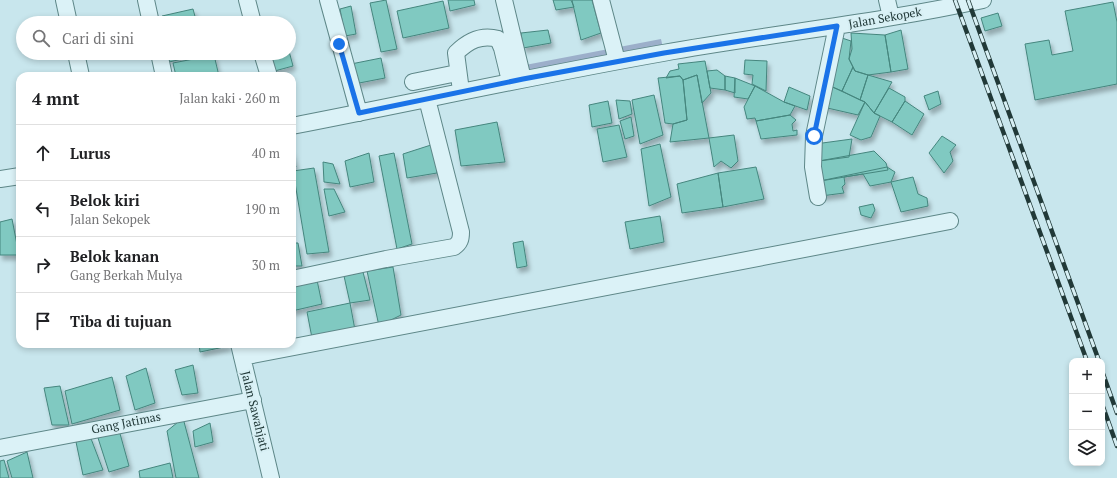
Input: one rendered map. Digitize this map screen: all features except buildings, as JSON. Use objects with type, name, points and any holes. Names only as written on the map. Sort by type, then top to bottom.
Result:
[{"type":"street","points":[[64,0],[67,16]]},
{"type":"street","points":[[146,0],[149,16]]},
{"type":"street","points":[[247,0],[251,16]]},
{"type":"street","points":[[328,0],[357,106]]},
{"type":"street","points":[[504,0],[517,80]]},
{"type":"street","points":[[601,0],[617,61]]},
{"type":"street","points":[[887,0],[891,17]]},
{"type":"street","name":"Jalan Sekopek","points":[[296,125],[357,106],[427,98],[617,61],[891,17],[983,0]]},
{"type":"street","points":[[818,197],[813,167],[814,136],[837,26]]},
{"type":"street","points":[[461,91],[457,73],[456,53],[466,43],[489,37],[498,39],[517,80]]},
{"type":"street","points":[[78,60],[80,72]]},
{"type":"street","points":[[161,60],[163,72]]},
{"type":"street","points":[[264,60],[268,72]]},
{"type":"street","points":[[413,82],[457,73]]},
{"type":"street","points":[[296,278],[386,259],[454,247],[458,244],[461,239],[461,232],[427,98]]},
{"type":"street","points":[[0,179],[16,177]]},
{"type":"street","points":[[296,340],[950,221]]},
{"type":"street","points":[[240,350],[251,348]]},
{"type":"street","name":"Jalan Sawahjati","points":[[240,350],[271,478]]},
{"type":"street","name":"Gang Jatimas","points":[[0,448],[253,400]]},
{"type":"shaded area","points":[[661,39],[664,53],[523,79],[520,66]]},
{"type":"railway","points":[[955,0],[1086,358]]},
{"type":"railway","points":[[968,0],[1098,358]]},
{"type":"railway","points":[[1105,379],[1117,413]]},
{"type":"railway","points":[[1105,412],[1117,446]]},
{"type":"route","points":[[339,44],[359,113],[523,79],[664,53],[837,26],[830,52],[814,136]]}]
